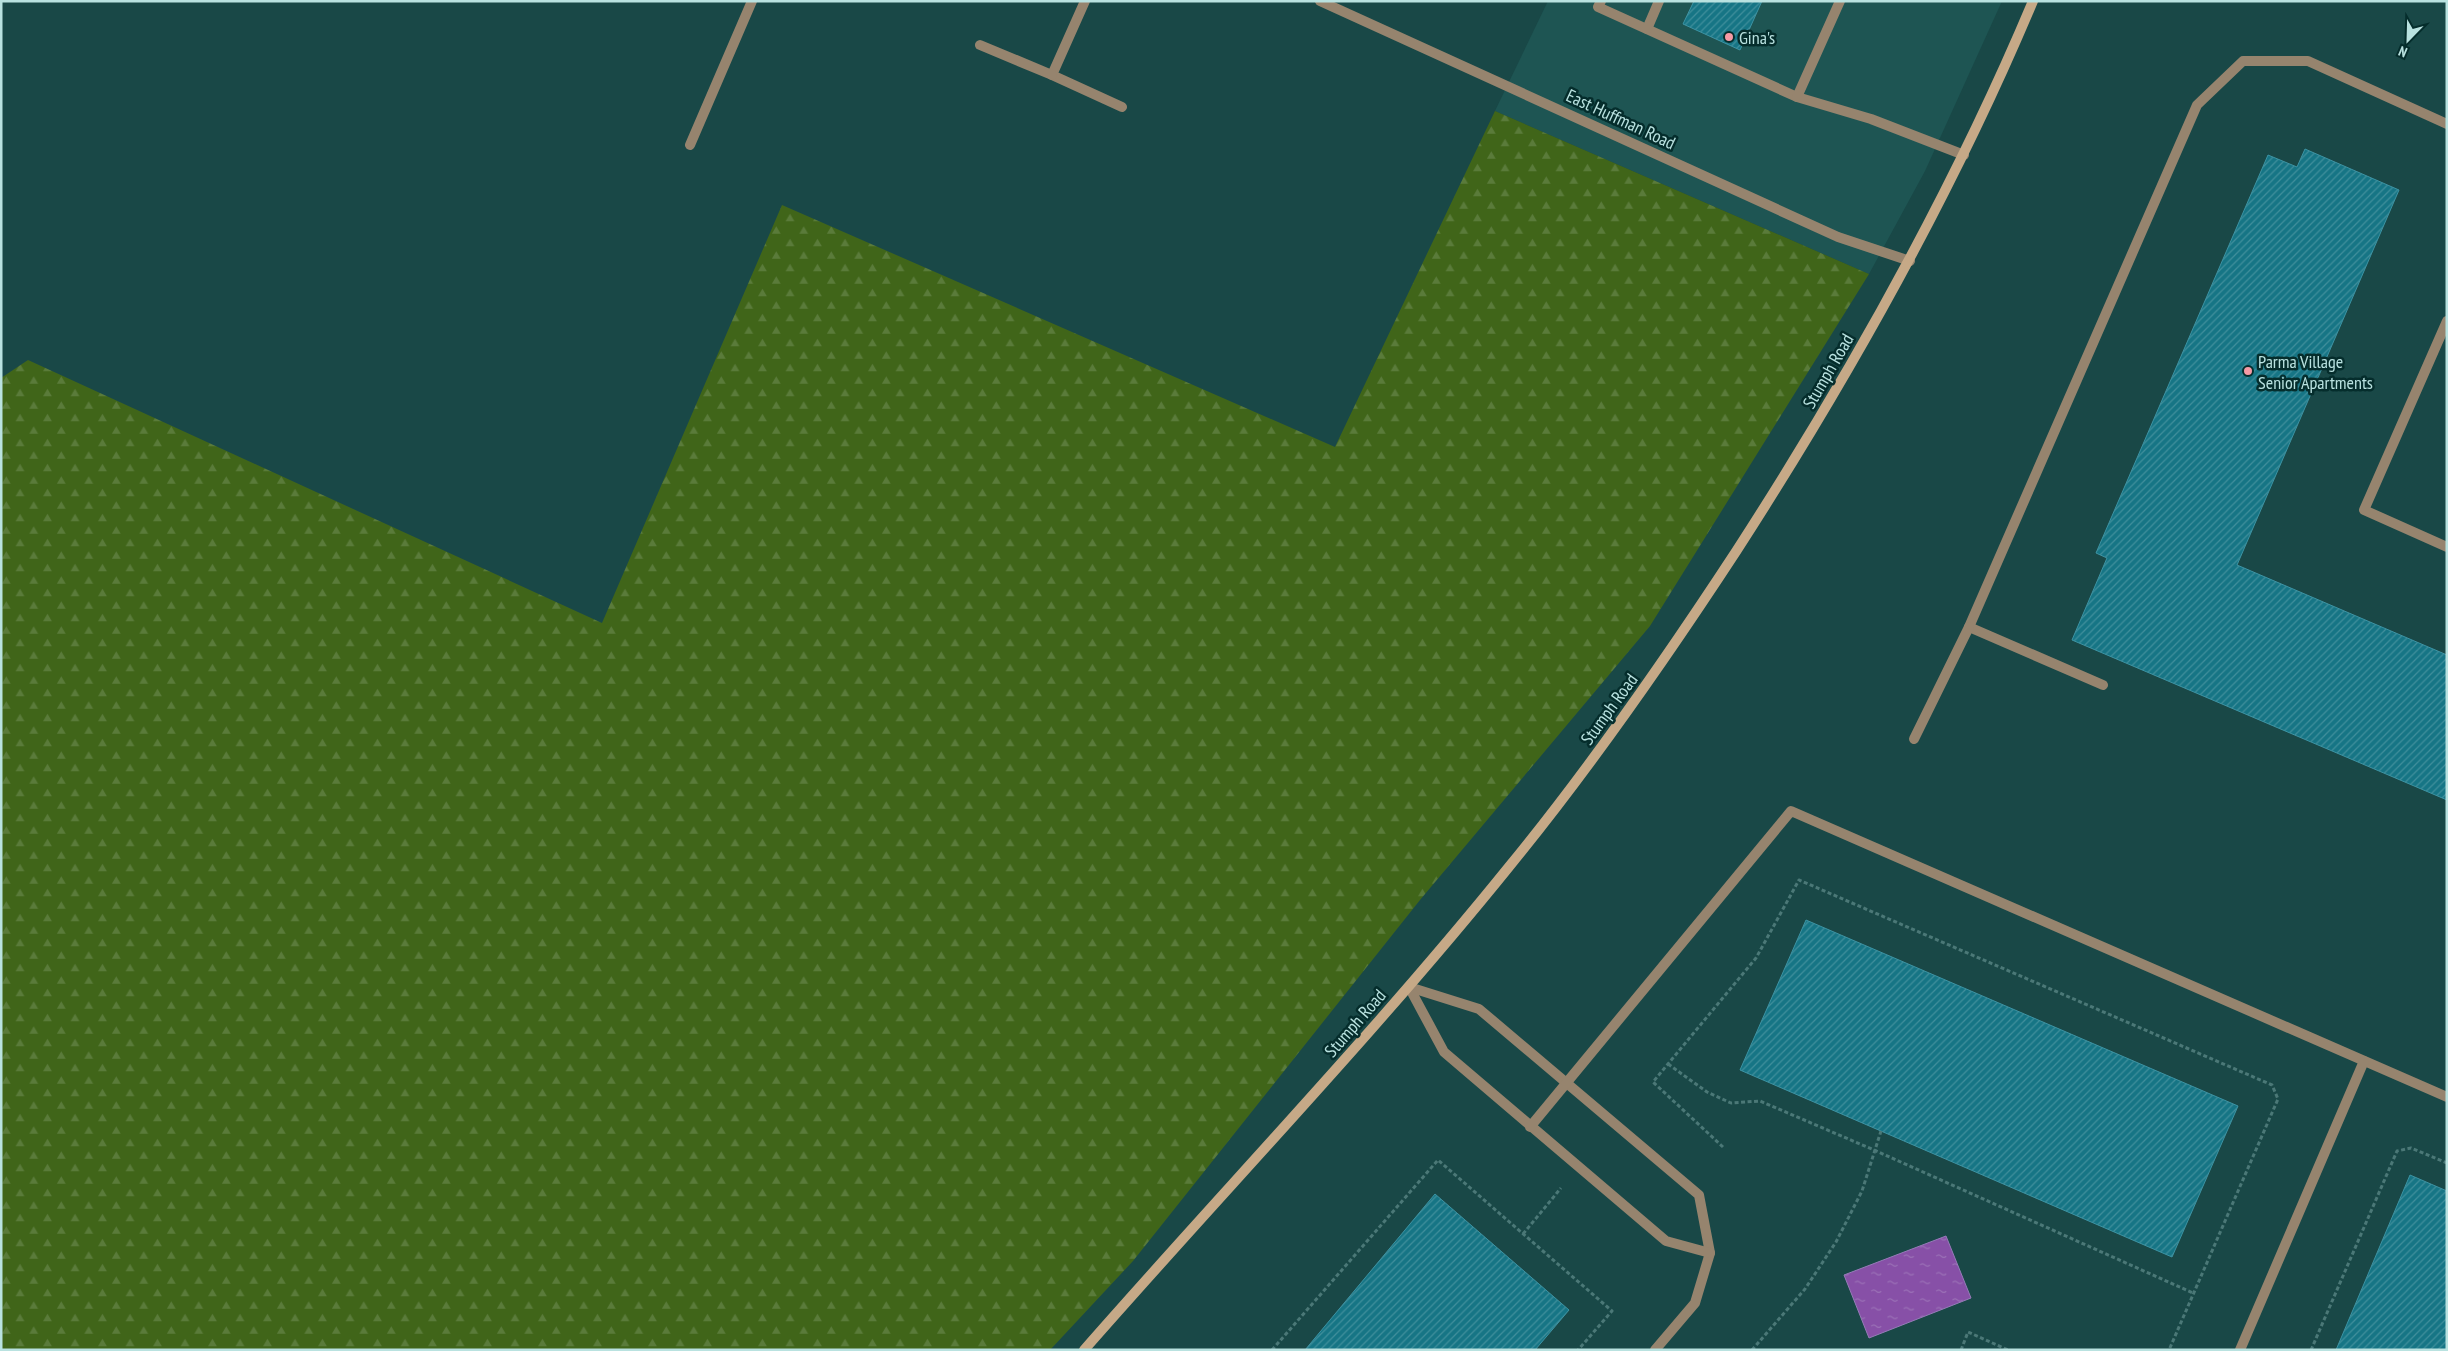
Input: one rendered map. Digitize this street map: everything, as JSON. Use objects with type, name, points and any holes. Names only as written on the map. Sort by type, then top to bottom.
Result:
[{"type":"main road","name":"Stumph Road","points":[[1084,1350],[1409,987],[1550,816],[1623,719],[1684,631],[1799,452],[1910,261],[1964,155],[2033,1]]},
{"type":"street","points":[[690,145],[752,1]]},
{"type":"street","points":[[1052,76],[1085,1]]},
{"type":"street","name":"East Huffman Road","points":[[1320,1],[1838,237],[1910,261]]},
{"type":"street","points":[[1601,1],[1598,7],[1797,97],[1871,119],[1964,155]]},
{"type":"street","points":[[1647,29],[1659,1]]},
{"type":"street","points":[[1797,97],[1840,1]]},
{"type":"street","points":[[980,45],[1122,107]]},
{"type":"street","points":[[1914,739],[1969,627],[2198,105],[2243,61],[2308,61],[2447,124]]},
{"type":"street","points":[[2447,321],[2364,510],[2447,547]]},
{"type":"street","points":[[1969,627],[2103,685]]},
{"type":"street","points":[[1530,1127],[1791,811],[2447,1097]]},
{"type":"street","points":[[1409,987],[1480,1009],[1699,1195],[1710,1253],[1696,1303],[1655,1350]]},
{"type":"street","points":[[1409,987],[1444,1052],[1666,1241],[1710,1253]]},
{"type":"street","points":[[2240,1350],[2364,1062]]},
{"type":"path","points":[[1723,1147],[1653,1082],[1756,958],[1798,880],[2272,1085],[2278,1099],[2169,1350]]},
{"type":"path","points":[[1668,1064],[1707,1092],[1731,1102],[1760,1101],[2194,1293]]},
{"type":"path","points":[[1752,1350],[1806,1289],[1836,1242],[1862,1191],[1881,1131]]},
{"type":"path","points":[[2311,1350],[2397,1151],[2411,1148],[2447,1163]]},
{"type":"path","points":[[1272,1350],[1438,1160],[1612,1311],[1578,1350]]},
{"type":"path","points":[[1523,1234],[1578,1167]]},
{"type":"path","points":[[1961,1350],[1968,1332],[2008,1350]]},
{"type":"shaded area","points":[[1548,1],[2002,1],[1925,171],[1869,274],[1495,111]]},
{"type":"green space","points":[[1495,111],[1869,274],[1650,626],[1420,900],[1133,1261],[1050,1350],[1,1350],[1,378],[28,360],[602,623],[782,205],[1335,447]]},
{"type":"water","points":[[1946,1236],[1971,1298],[1869,1338],[1844,1275]]},
{"type":"building","name":"Gina's","points":[[1694,1],[1762,1],[1740,50],[1683,24]]},
{"type":"building","name":"Parma Village Senior Apartments","points":[[2305,149],[2399,190],[2237,565],[2447,655],[2447,800],[2072,640],[2107,558],[2096,553],[2268,155],[2297,167]]},
{"type":"building","points":[[1806,920],[2238,1106],[2172,1257],[1740,1070]]},
{"type":"building","points":[[2410,1175],[2447,1191],[2447,1350],[2336,1350]]},
{"type":"building","points":[[1435,1194],[1569,1310],[1535,1350],[1305,1350]]},
{"type":"place","name":"Gina's","points":[[1729,37]]},
{"type":"place","name":"Parma Village Senior Apartments","points":[[2248,371]]}]
